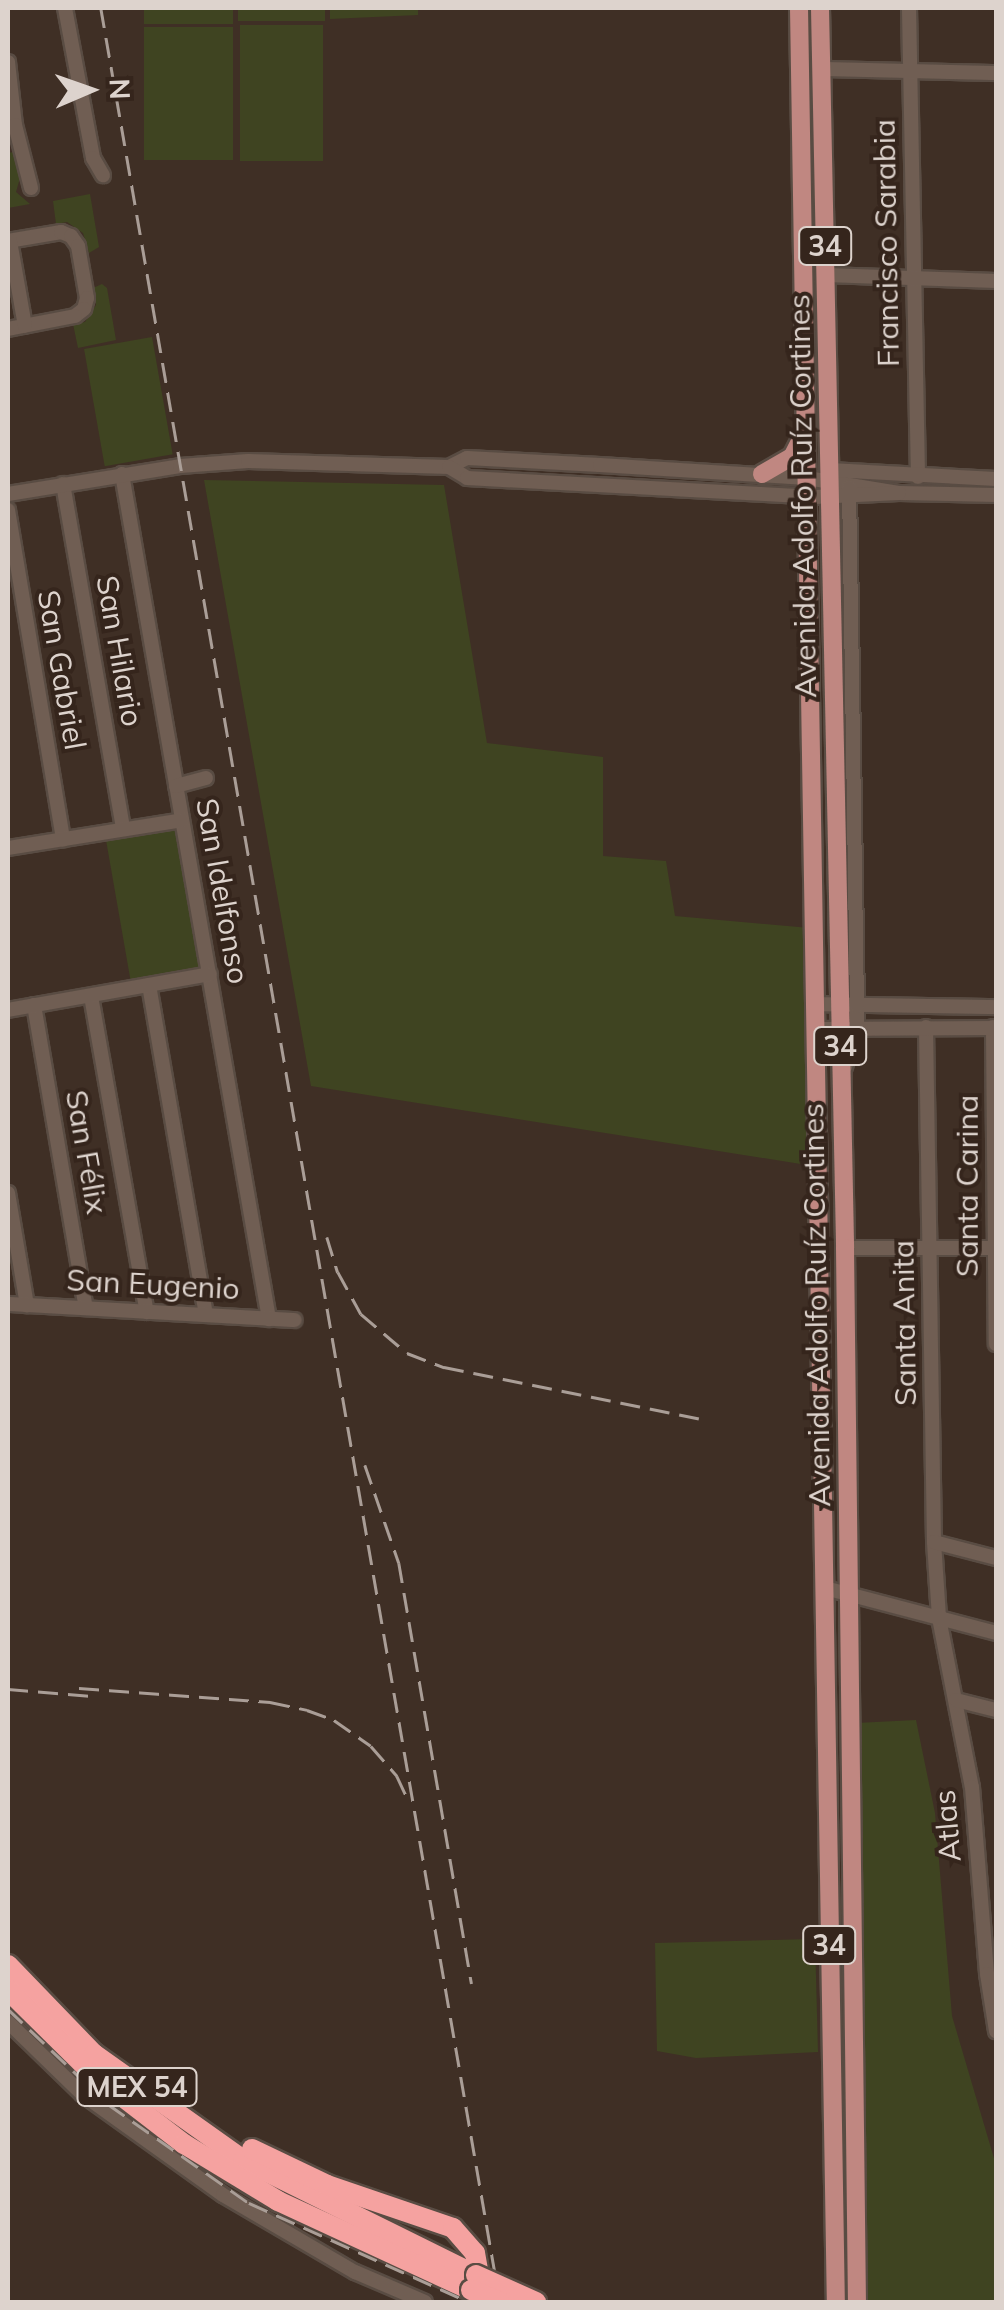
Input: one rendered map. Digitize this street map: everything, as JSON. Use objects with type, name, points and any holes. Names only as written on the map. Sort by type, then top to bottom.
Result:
[{"type":"highway","name":"MEX 54","points":[[8,1966],[94,2054],[152,2098],[286,2184],[473,2289],[536,2302]]},
{"type":"highway","name":"MEX 54","points":[[8,1990],[93,2074],[184,2144],[278,2200],[500,2302]]},
{"type":"highway","points":[[152,2098],[327,2185],[454,2228],[479,2263],[480,2282],[473,2289]]},
{"type":"main road","name":"Avenida Adolfo Ruíz Cortines","points":[[799,8],[836,2302]]},
{"type":"main road","name":"Avenida Adolfo Ruíz Cortines","points":[[820,8],[826,275],[841,573],[840,978],[852,1002],[840,1082],[857,2302]]},
{"type":"main road","points":[[762,474],[792,457],[805,430]]},
{"type":"street","points":[[65,8],[93,158],[104,175]]},
{"type":"street","name":"Francisco Sarabia","points":[[910,8],[918,477]]},
{"type":"street","points":[[8,62],[16,125],[31,188]]},
{"type":"street","points":[[821,69],[996,73]]},
{"type":"street","points":[[8,329],[25,326],[74,316],[84,309],[87,298],[78,246],[71,236],[61,232],[9,241],[25,326]]},
{"type":"street","points":[[826,275],[996,281]]},
{"type":"street","points":[[8,494],[221,462],[450,467],[467,458],[762,474],[807,487]]},
{"type":"street","points":[[450,467],[468,478],[838,487],[899,493],[996,490]]},
{"type":"street","name":"San Idelfonso","points":[[122,474],[268,1318]]},
{"type":"street","points":[[838,487],[918,477],[968,478],[996,490]]},
{"type":"street","name":"San Hilario","points":[[64,484],[123,828]]},
{"type":"street","name":"San Gabriel","points":[[8,510],[63,839]]},
{"type":"street","points":[[841,573],[852,1002]]},
{"type":"street","points":[[176,786],[206,778]]},
{"type":"street","points":[[8,848],[182,820]]},
{"type":"street","points":[[8,1010],[210,974]]},
{"type":"street","points":[[148,985],[206,1315]]},
{"type":"street","points":[[91,996],[147,1312]]},
{"type":"street","points":[[816,1004],[996,1007]]},
{"type":"street","name":"San Félix","points":[[34,1005],[86,1308]]},
{"type":"street","points":[[966,1007],[966,1026]]},
{"type":"street","name":"Santa Anita","points":[[926,1027],[934,1542],[940,1618]]},
{"type":"street","points":[[816,1029],[995,1028]]},
{"type":"street","name":"Santa Carina","points":[[995,1028],[996,1344]]},
{"type":"street","points":[[8,1193],[27,1305]]},
{"type":"street","points":[[845,1248],[995,1248]]},
{"type":"street","name":"San Eugenio","points":[[8,1304],[295,1320]]},
{"type":"street","points":[[934,1542],[996,1558]]},
{"type":"street","points":[[825,1588],[996,1633]]},
{"type":"street","name":"Atlas","points":[[940,1618],[972,1787],[996,2031]]},
{"type":"street","points":[[956,1700],[996,1710]]},
{"type":"street","points":[[8,2022],[82,2094],[224,2195],[355,2272],[425,2302]]},
{"type":"green space","points":[[144,8],[233,8],[233,24],[144,24]]},
{"type":"green space","points":[[238,8],[325,8],[325,21],[238,21]]},
{"type":"green space","points":[[330,8],[418,8],[418,15],[330,19]]},
{"type":"green space","points":[[240,25],[323,25],[323,161],[240,161]]},
{"type":"green space","points":[[144,27],[233,27],[233,160],[144,160]]},
{"type":"green space","points":[[13,152],[20,178],[16,192],[30,204],[8,208],[8,153]]},
{"type":"green space","points":[[90,194],[99,247],[89,253],[83,233],[67,222],[56,224],[53,201]]},
{"type":"green space","points":[[102,284],[107,288],[116,340],[78,348],[73,324],[85,322],[96,305],[93,288]]},
{"type":"green space","points":[[152,337],[173,454],[105,466],[84,349]]},
{"type":"green space","points":[[204,480],[444,485],[487,743],[603,757],[603,856],[666,861],[675,916],[810,928],[813,1166],[311,1086]]},
{"type":"green space","points":[[176,827],[181,830],[205,966],[200,971],[131,983],[106,840]]},
{"type":"green space","points":[[916,1720],[935,1813],[952,2016],[996,2165],[996,2302],[866,2302],[856,1723]]},
{"type":"green space","points":[[815,1939],[818,2052],[696,2058],[657,2051],[655,1943]]},
{"type":"railway","points":[[101,8],[500,2302]]},
{"type":"railway","points":[[327,1237],[338,1272],[361,1314],[407,1353],[444,1367],[708,1420]]},
{"type":"railway","points":[[365,1465],[399,1563],[472,1984]]},
{"type":"railway","points":[[79,1688],[270,1702],[307,1710],[334,1720],[371,1746],[397,1776],[407,1797]]},
{"type":"railway","points":[[8,1689],[92,1696]]},
{"type":"railway","points":[[8,2009],[108,2104],[249,2203],[469,2302]]}]
